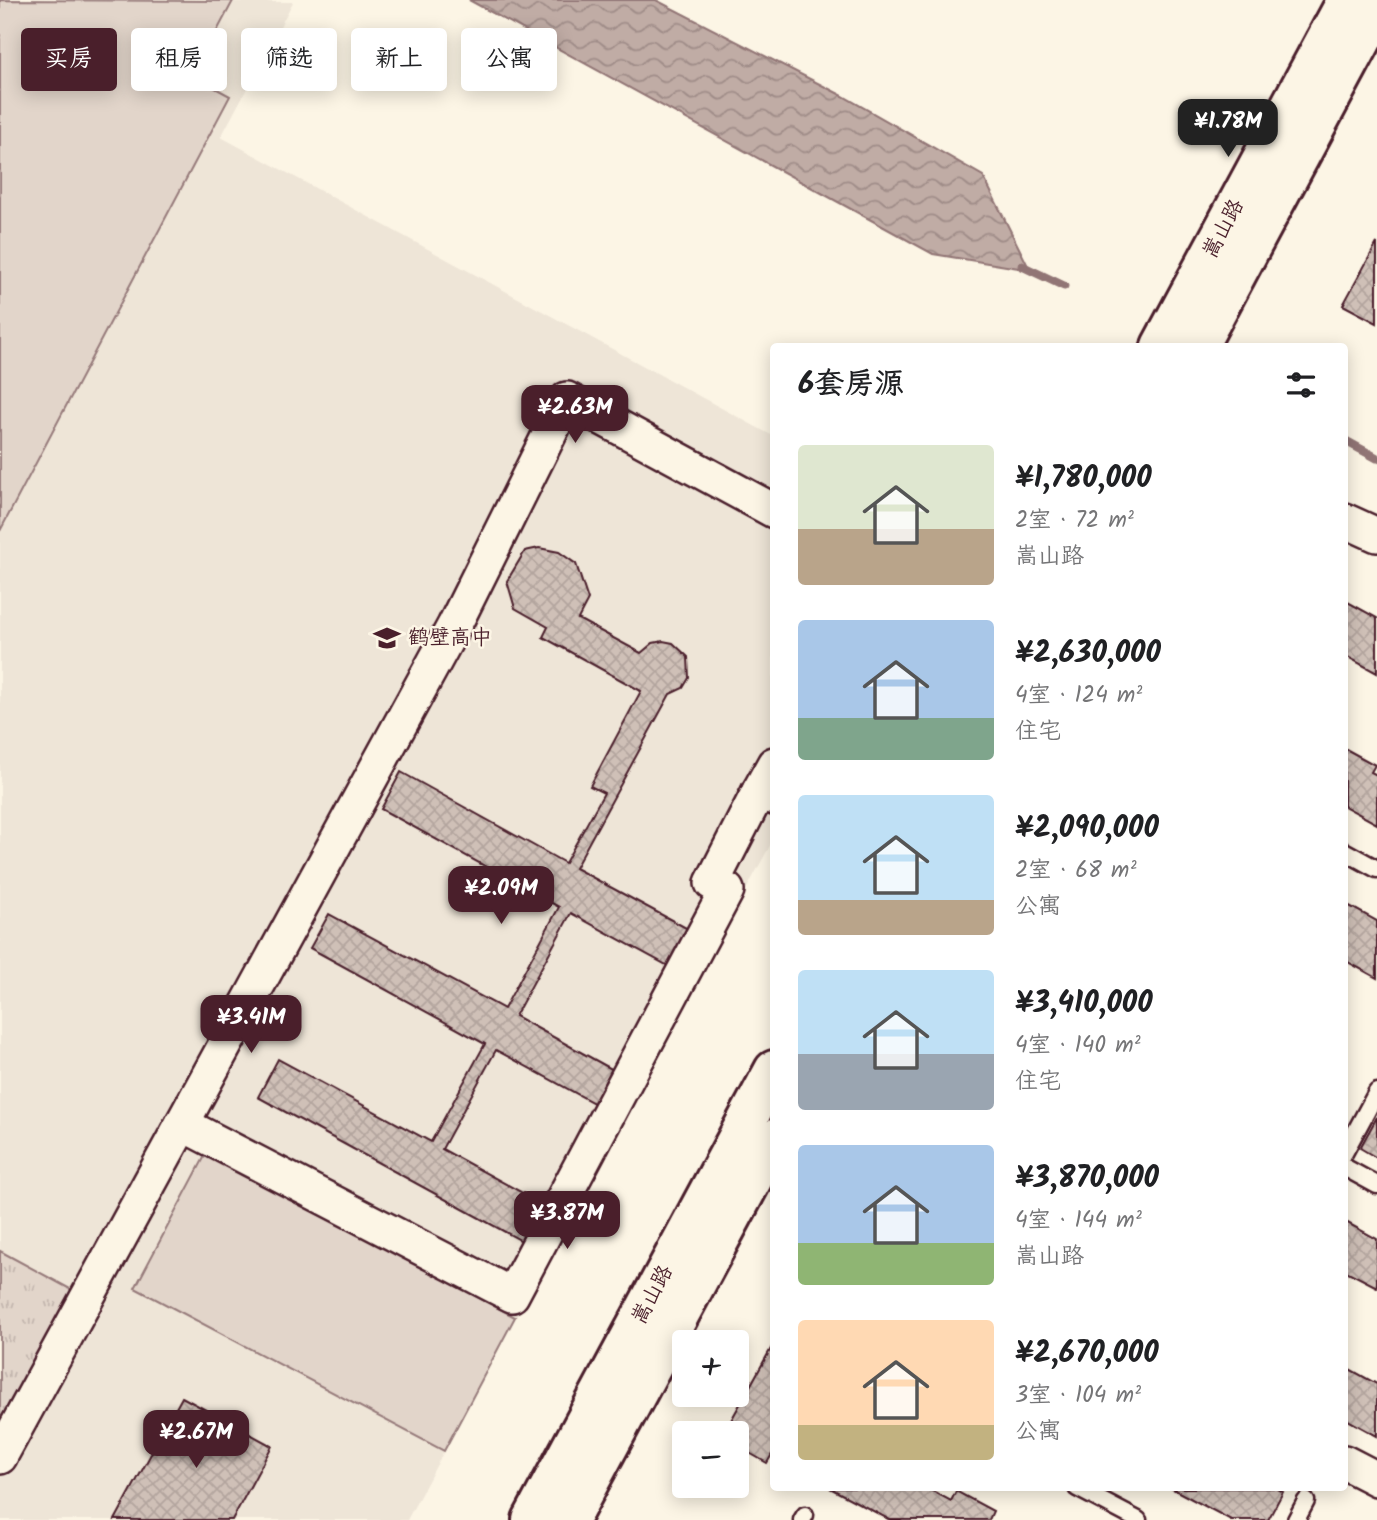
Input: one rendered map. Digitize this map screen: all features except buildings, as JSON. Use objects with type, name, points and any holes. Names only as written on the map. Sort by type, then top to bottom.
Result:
[{"type":"street","name":"嵩山路","points":[[1163,343],[1347,0]]},
{"type":"street","name":"嵩山路","points":[[1200,343],[1377,12]]},
{"type":"street","points":[[0,1457],[454,626],[567,399],[770,509]]},
{"type":"street","points":[[1348,522],[1377,535]]},
{"type":"street","points":[[182,1124],[512,1295],[727,890],[712,883],[769,785]]},
{"type":"street","name":"嵩山路","points":[[532,1520],[770,1077]]},
{"type":"street","name":"嵩山路","points":[[569,1520],[770,1153]]},
{"type":"street","points":[[1348,1464],[1377,1479]]},
{"type":"lane","points":[[1348,853],[1377,869]]},
{"type":"lane","points":[[1348,1146],[1377,1092]]},
{"type":"lane","points":[[1348,1169],[1377,1185]]},
{"type":"lane","points":[[1083,1491],[1138,1520]]},
{"type":"lane","points":[[1296,1520],[1306,1501]]},
{"type":"shaded area","name":"鹤壁高中","points":[[0,0],[293,2],[279,28],[241,28],[241,91],[246,91],[221,137],[770,434],[770,846],[407,1520],[0,1520]]},
{"type":"green space","points":[[0,0],[233,1],[219,28],[131,28],[131,91],[221,91],[230,96],[0,531]]},
{"type":"green space","points":[[206,1154],[515,1317],[444,1451],[135,1288]]},
{"type":"green space","points":[[0,1251],[72,1290],[0,1424]]},
{"type":"water","points":[[469,0],[656,0],[843,96],[983,176],[1030,270],[933,254],[557,48],[557,28],[520,28]]},
{"type":"waterway","points":[[1022,266],[1064,286]]},
{"type":"waterway","points":[[1348,442],[1377,458]]},
{"type":"place","name":"鹤壁高中","points":[[387,638]]}]
